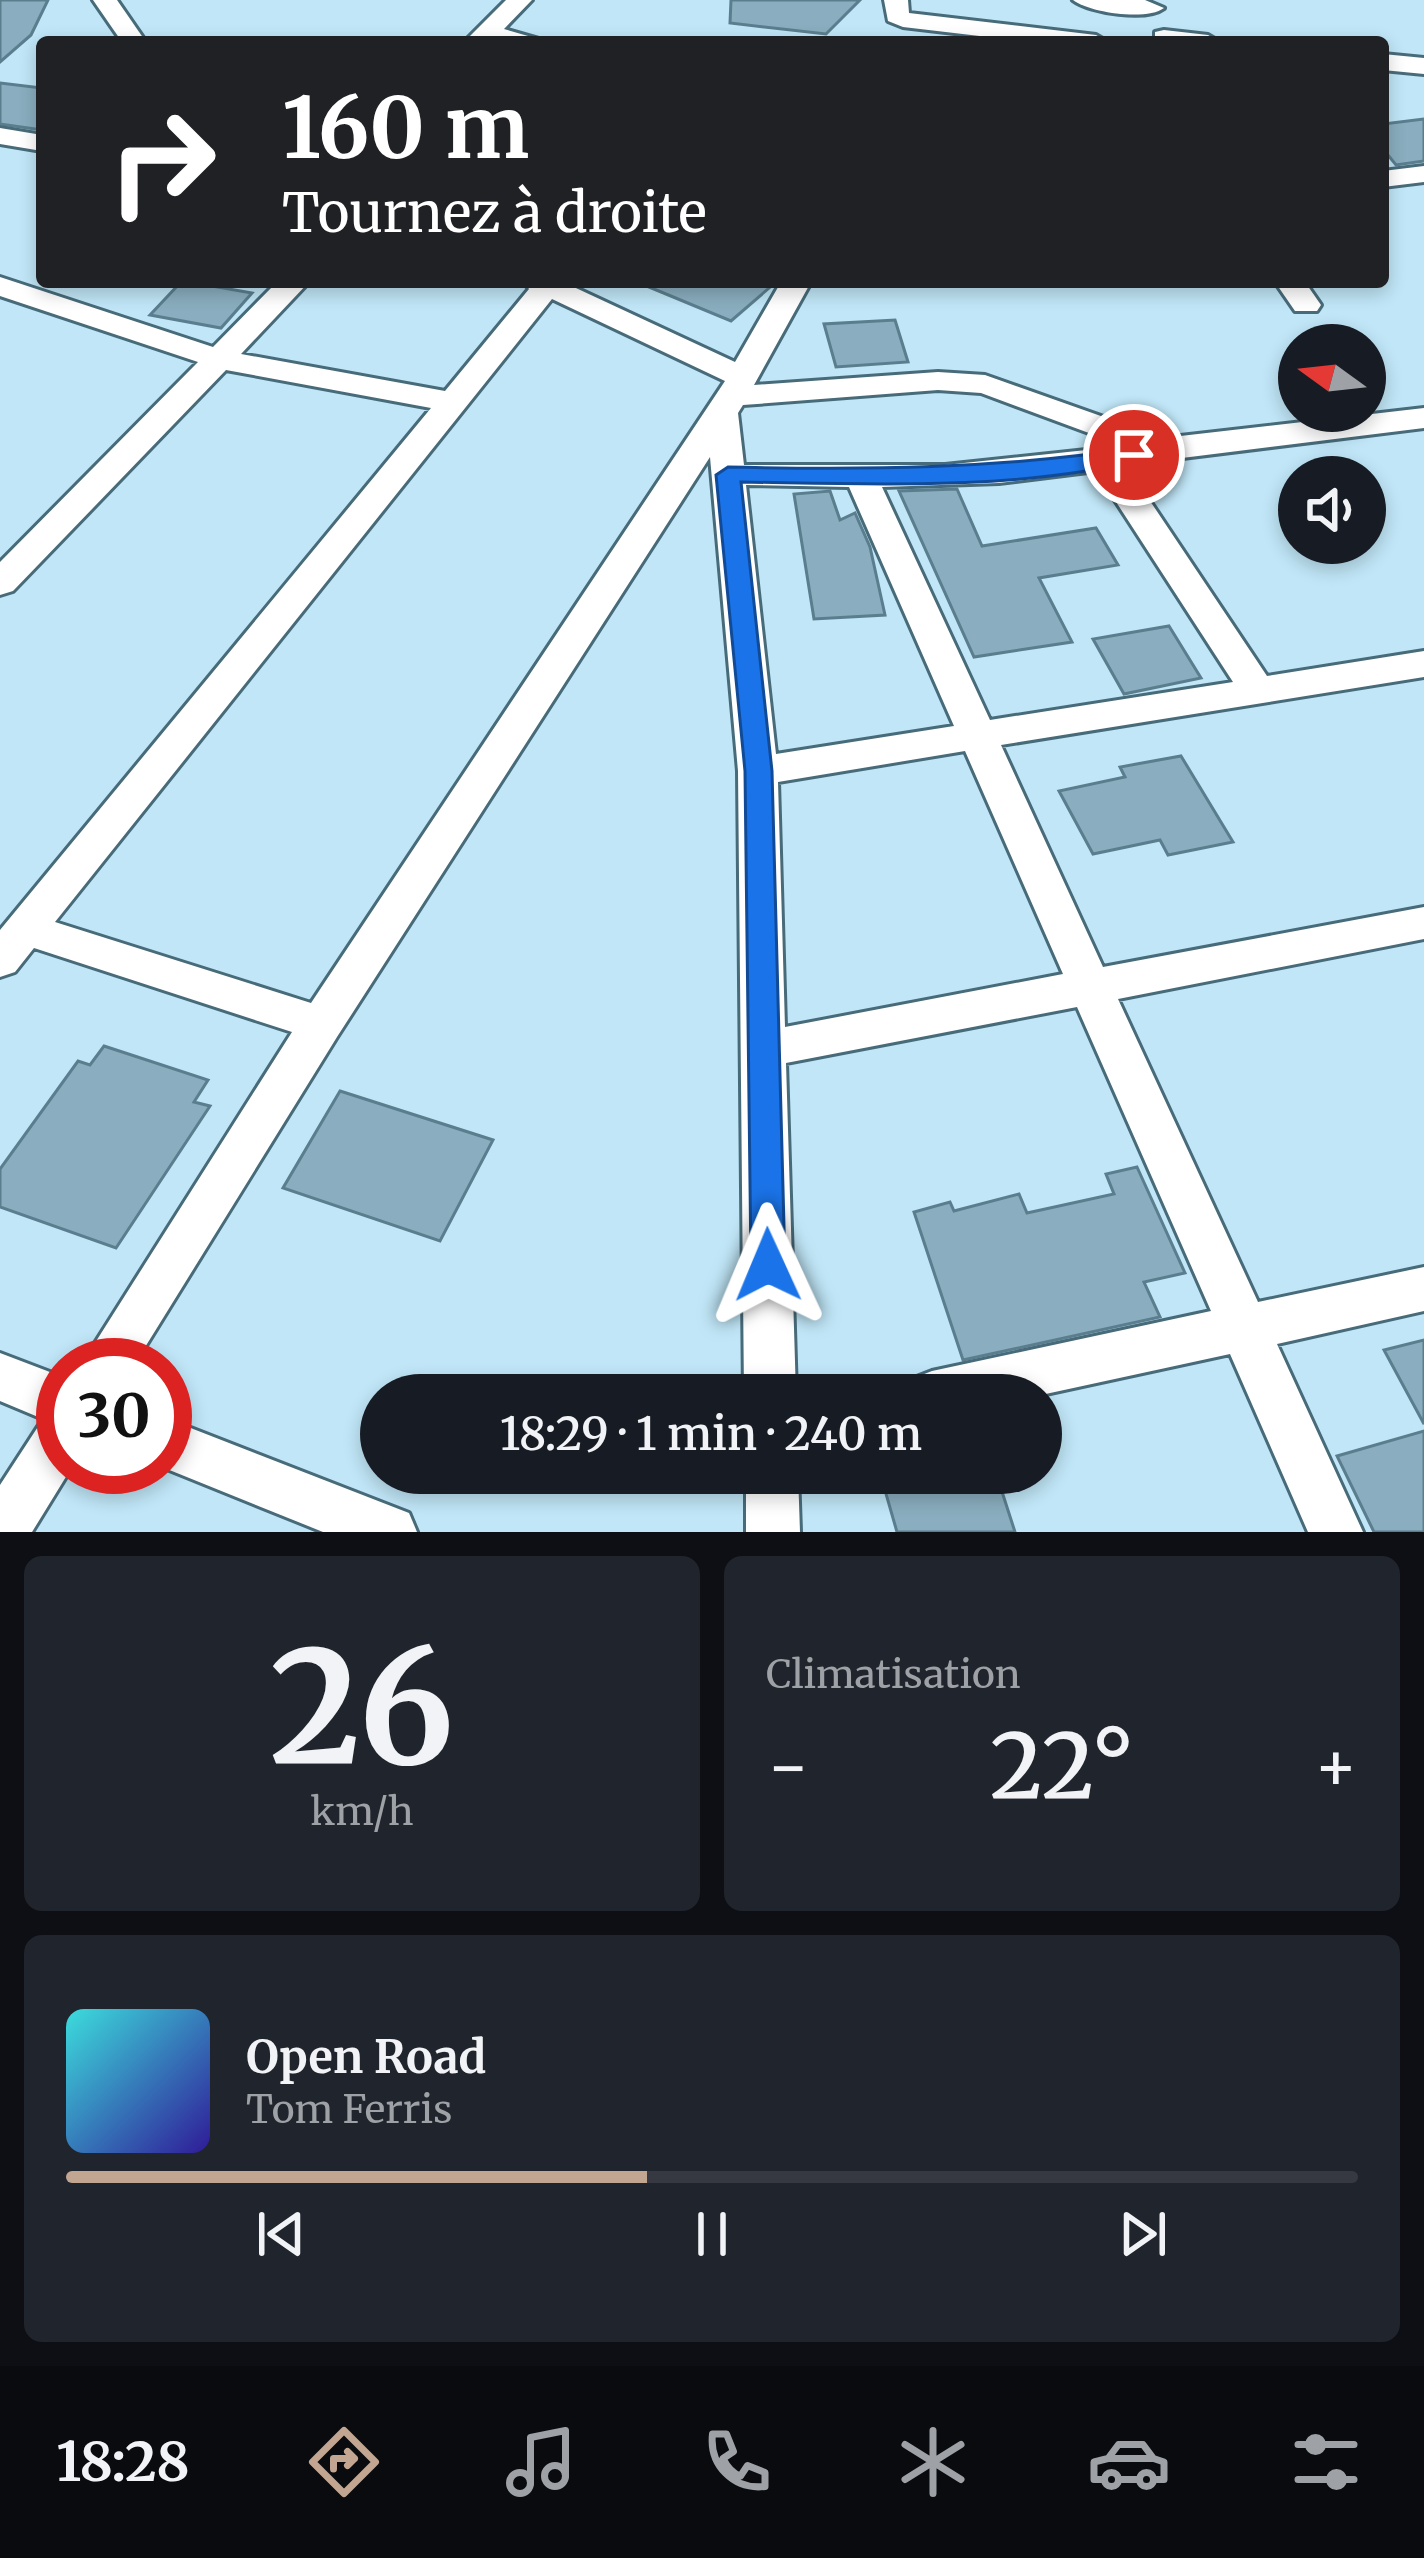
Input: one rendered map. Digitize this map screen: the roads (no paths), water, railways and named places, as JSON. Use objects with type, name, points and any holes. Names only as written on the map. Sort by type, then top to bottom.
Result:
[{"type":"street","points":[[105,0],[130,36]]},
{"type":"street","points":[[482,36],[520,0]]},
{"type":"street","points":[[896,0],[897,16],[917,32],[989,36]]},
{"type":"street","points":[[1085,0],[1155,4],[1164,36]]},
{"type":"street","points":[[1389,63],[1424,67]]},
{"type":"street","points":[[0,136],[36,142]]},
{"type":"street","points":[[1389,178],[1424,174]]},
{"type":"street","points":[[0,583],[288,288]]},
{"type":"street","points":[[321,1024],[13,945],[540,288]]},
{"type":"street","points":[[550,288],[732,395],[938,381],[985,384],[1160,448]]},
{"type":"street","points":[[123,1338],[321,1024],[732,395],[793,288]]},
{"type":"street","points":[[5,292],[219,358],[452,402]]},
{"type":"street","points":[[732,395],[728,475],[758,771],[770,1374]]},
{"type":"street","points":[[728,475],[862,477],[1107,462],[1160,448],[1424,418]]},
{"type":"street","points":[[1107,462],[1258,691]]},
{"type":"street","points":[[862,477],[1336,1532]]},
{"type":"street","points":[[758,771],[1424,664]]},
{"type":"street","points":[[764,1049],[1424,922]]},
{"type":"street","points":[[1031,1374],[1424,1289]]},
{"type":"street","points":[[0,1377],[36,1391]]},
{"type":"street","points":[[192,1454],[390,1532]]},
{"type":"street","points":[[1,1532],[36,1477]]},
{"type":"street","points":[[772,1494],[773,1532]]}]
